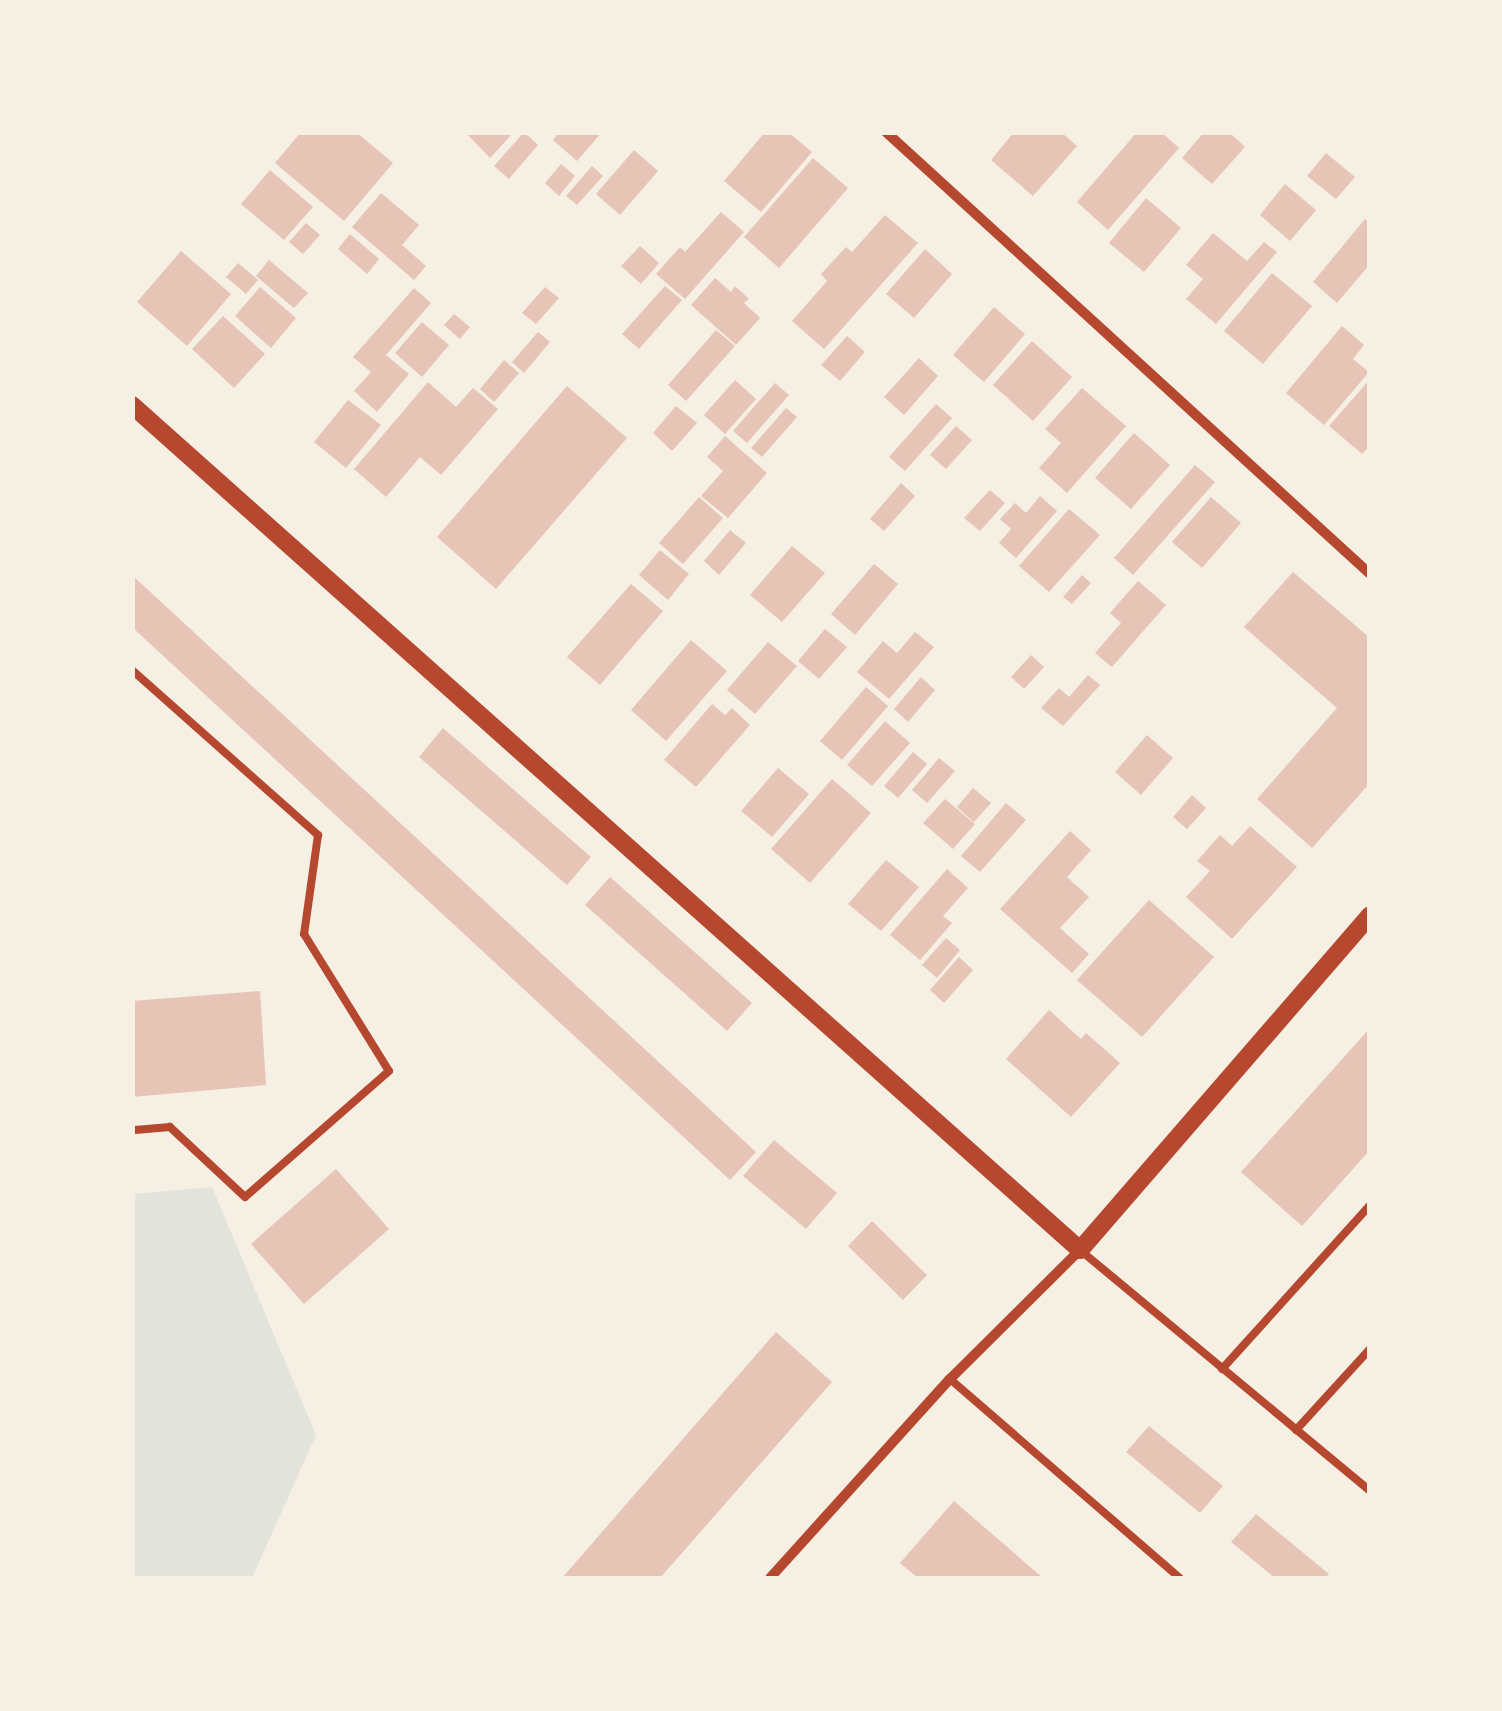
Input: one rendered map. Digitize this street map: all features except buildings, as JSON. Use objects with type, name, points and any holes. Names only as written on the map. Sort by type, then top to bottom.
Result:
[{"type":"street","points":[[886,132],[1370,574]]},
{"type":"street","points":[[132,405],[1080,1250]]},
{"type":"street","points":[[772,1578],[950,1379],[1080,1250],[1370,915]]},
{"type":"lane","points":[[132,670],[318,835],[304,934],[389,1071],[246,1197],[170,1127],[132,1130]]},
{"type":"lane","points":[[1222,1368],[1370,1205]]},
{"type":"lane","points":[[1080,1250],[1370,1491]]},
{"type":"lane","points":[[1296,1430],[1370,1348]]},
{"type":"lane","points":[[950,1379],[1180,1578]]},
{"type":"shaded area","points":[[212,1187],[316,1435],[252,1578],[133,1578],[133,1194]]}]
